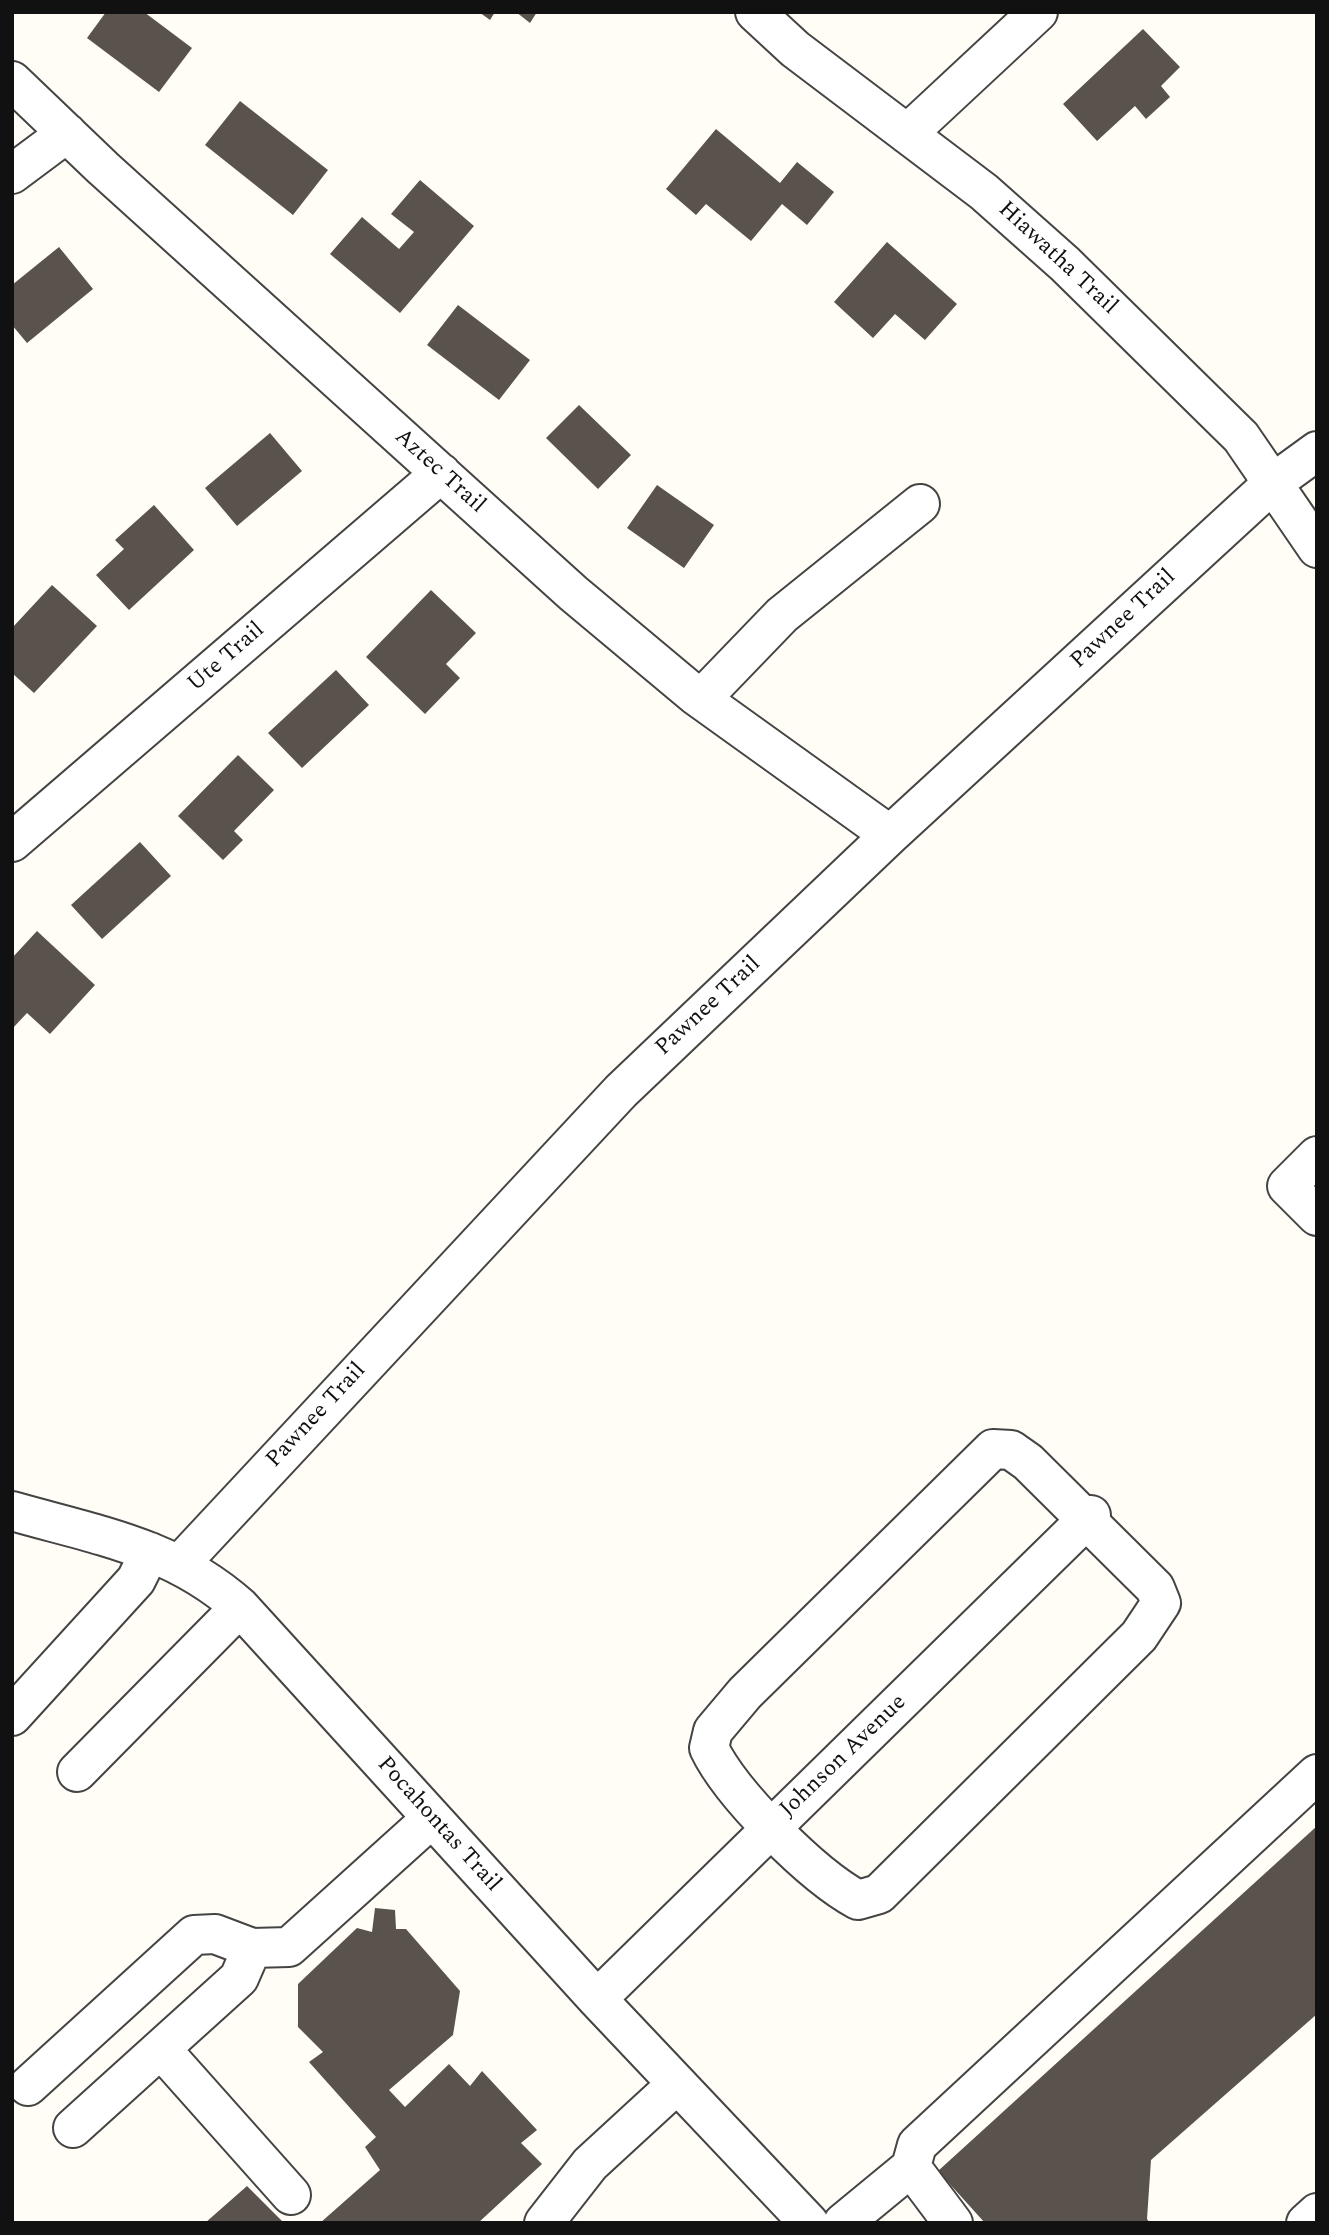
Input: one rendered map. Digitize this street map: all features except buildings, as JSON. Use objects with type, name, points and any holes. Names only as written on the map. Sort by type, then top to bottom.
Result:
[{"type":"street","name":"Hiawatha Trail","points":[[755,12],[795,49],[984,192],[1065,264],[1241,437],[1317,548]]},
{"type":"street","points":[[907,134],[1038,12]]},
{"type":"street","name":"Aztec Trail","points":[[12,81],[573,593],[701,699],[890,835]]},
{"type":"street","points":[[12,174],[67,133]]},
{"type":"street","name":"Pawnee Trail","points":[[12,1716],[136,1580],[165,1558],[621,1091],[890,835],[1273,483],[1317,452]]},
{"type":"street","name":"Ute Trail","points":[[12,842],[441,473]]},
{"type":"street","points":[[701,699],[782,615],[920,504]]},
{"type":"street","points":[[1317,1156],[1287,1186],[1317,1216]]},
{"type":"street","points":[[993,1449],[1011,1450],[1089,1517],[1155,1588],[1161,1603],[1139,1636],[878,1894],[858,1900],[843,1892],[772,1828],[718,1766],[709,1748],[713,1731],[744,1693],[993,1449]]},
{"type":"street","name":"Pocahontas Trail","points":[[12,1511],[165,1558],[212,1583],[240,1607],[597,1999],[809,2223]]},
{"type":"street","name":"Johnson Avenue","points":[[597,1999],[1089,1517]]},
{"type":"street","points":[[78,1772],[240,1607]]},
{"type":"street","points":[[843,2223],[911,2167],[917,2145],[1317,1774]]},
{"type":"street","points":[[28,2087],[194,1935],[215,1934],[252,1948],[289,1947],[432,1818]]},
{"type":"street","points":[[73,2128],[239,1978],[252,1948]]},
{"type":"street","points":[[161,2049],[291,2195]]},
{"type":"street","points":[[544,2223],[590,2164],[677,2084]]},
{"type":"street","points":[[911,2167],[953,2223]]},
{"type":"street","points":[[1306,2223],[1317,2213]]}]
